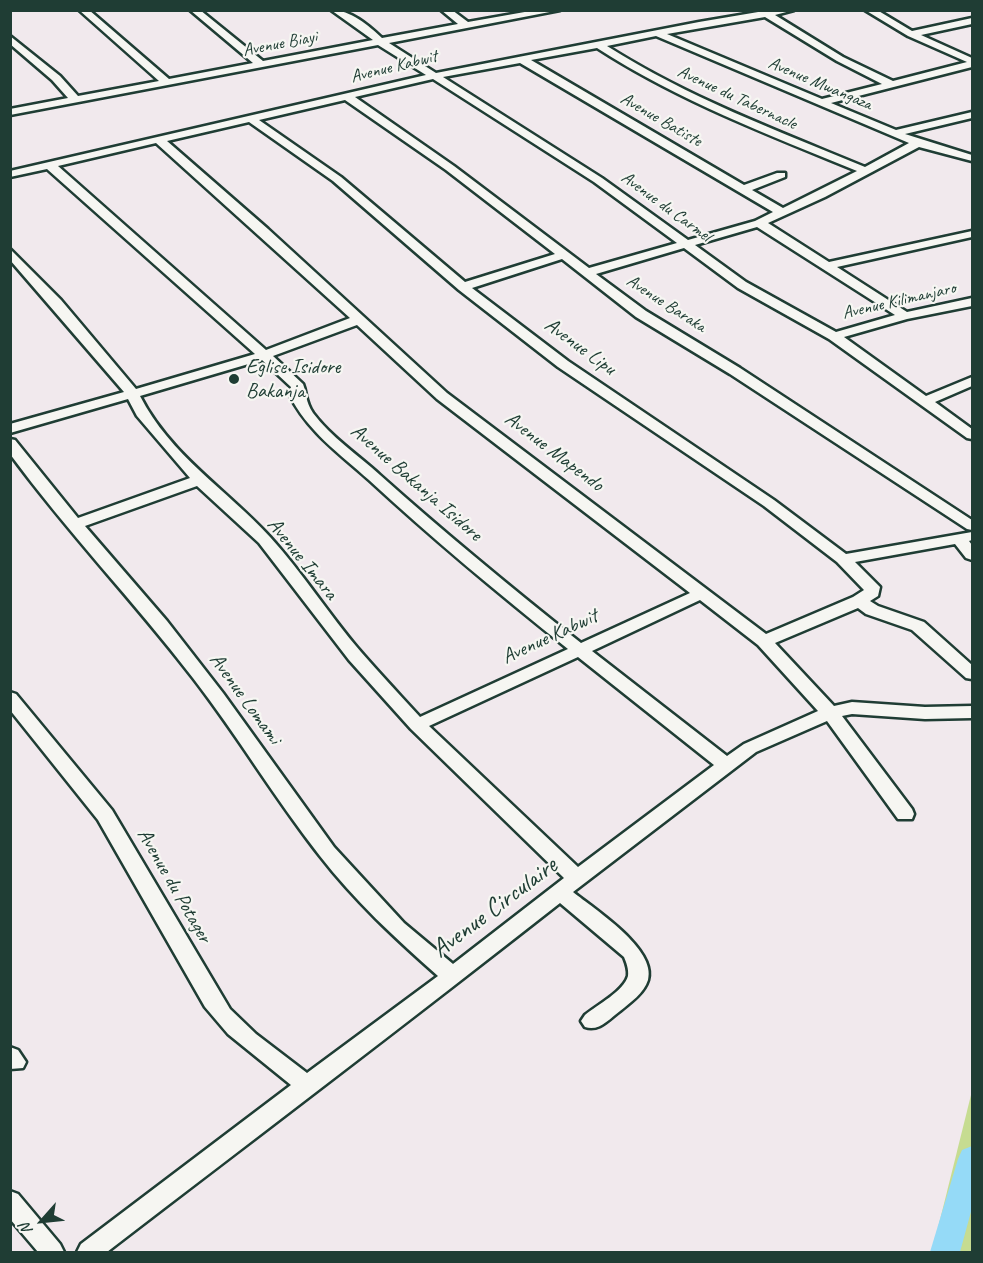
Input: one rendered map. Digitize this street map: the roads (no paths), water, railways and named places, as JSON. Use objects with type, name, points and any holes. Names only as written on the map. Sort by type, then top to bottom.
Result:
[{"type":"street","points":[[83,10],[167,82]]},
{"type":"street","points":[[194,10],[261,64]]},
{"type":"street","name":"Avenue du Carmel","points":[[335,10],[367,29],[381,42],[598,180],[751,292],[834,336],[972,435]]},
{"type":"street","points":[[445,10],[466,25]]},
{"type":"street","points":[[456,16],[489,10]]},
{"type":"street","name":"Avenue Biayi","points":[[10,112],[556,10]]},
{"type":"street","name":"Avenue Kabwit","points":[[10,174],[349,98],[435,76],[790,10]]},
{"type":"street","points":[[869,10],[911,34],[972,63]]},
{"type":"street","points":[[766,14],[840,58],[891,84]]},
{"type":"street","points":[[911,34],[972,21]]},
{"type":"street","name":"Avenue Mwangaza","points":[[657,33],[918,142],[972,158]]},
{"type":"street","points":[[10,39],[56,78],[75,99]]},
{"type":"street","name":"Avenue du Tabernacle","points":[[600,45],[632,66],[754,125],[866,171]]},
{"type":"street","name":"Avenue Batiste","points":[[520,59],[674,147],[783,213]]},
{"type":"street","points":[[822,102],[972,63]]},
{"type":"street","name":"Avenue Baraka","points":[[349,98],[450,168],[641,314],[735,371],[972,526]]},
{"type":"street","points":[[896,133],[972,115]]},
{"type":"street","name":"Avenue Lipu","points":[[253,120],[344,185],[463,286],[563,364],[769,504],[843,560],[873,590],[859,601]]},
{"type":"street","name":"Avenue Mapendo","points":[[160,141],[442,396],[764,641],[830,713],[905,814]]},
{"type":"street","points":[[586,273],[759,224],[866,171],[918,142]]},
{"type":"street","name":"Avenue Bakanja Isidore","points":[[51,166],[179,282],[264,354],[298,387],[296,394],[299,401],[320,429],[386,488],[578,648],[725,764]]},
{"type":"street","points":[[742,190],[781,175]]},
{"type":"street","points":[[759,224],[905,316]]},
{"type":"street","points":[[826,266],[972,234]]},
{"type":"street","name":"Avenue Imara","points":[[10,252],[57,303],[132,393],[148,421],[199,480],[264,540],[332,629],[417,725],[578,879]]},
{"type":"street","points":[[463,286],[563,255]]},
{"type":"street","name":"Avenue Kilimanjaro","points":[[834,336],[905,316],[972,302]]},
{"type":"street","points":[[10,429],[264,354],[358,320]]},
{"type":"street","points":[[925,401],[972,381]]},
{"type":"street","name":"Avenue Lomami","points":[[10,443],[34,477],[161,625],[217,697],[327,852],[398,928],[451,975]]},
{"type":"street","points":[[74,525],[199,480]]},
{"type":"street","points":[[843,560],[966,537],[972,555]]},
{"type":"street","name":"Avenue Kabwit","points":[[417,725],[578,648],[703,593]]},
{"type":"street","points":[[764,641],[859,601],[872,610],[918,626],[972,674]]},
{"type":"street","name":"Avenue du Potager","points":[[10,698],[105,815],[204,985],[212,1005],[224,1019],[307,1085]]},
{"type":"street","name":"Avenue Circulaire","points":[[90,1252],[307,1085],[380,1032],[725,764],[764,741],[830,713],[852,708],[925,714],[972,712]]},
{"type":"street","points":[[560,892],[632,952],[638,968],[638,979],[626,994],[592,1021]]},
{"type":"street","points":[[10,1201],[52,1252]]},
{"type":"waterway","points":[[945,1252],[972,1159]]},
{"type":"place","name":"Eglise Isidore Bakanja","points":[[234,379]]}]
